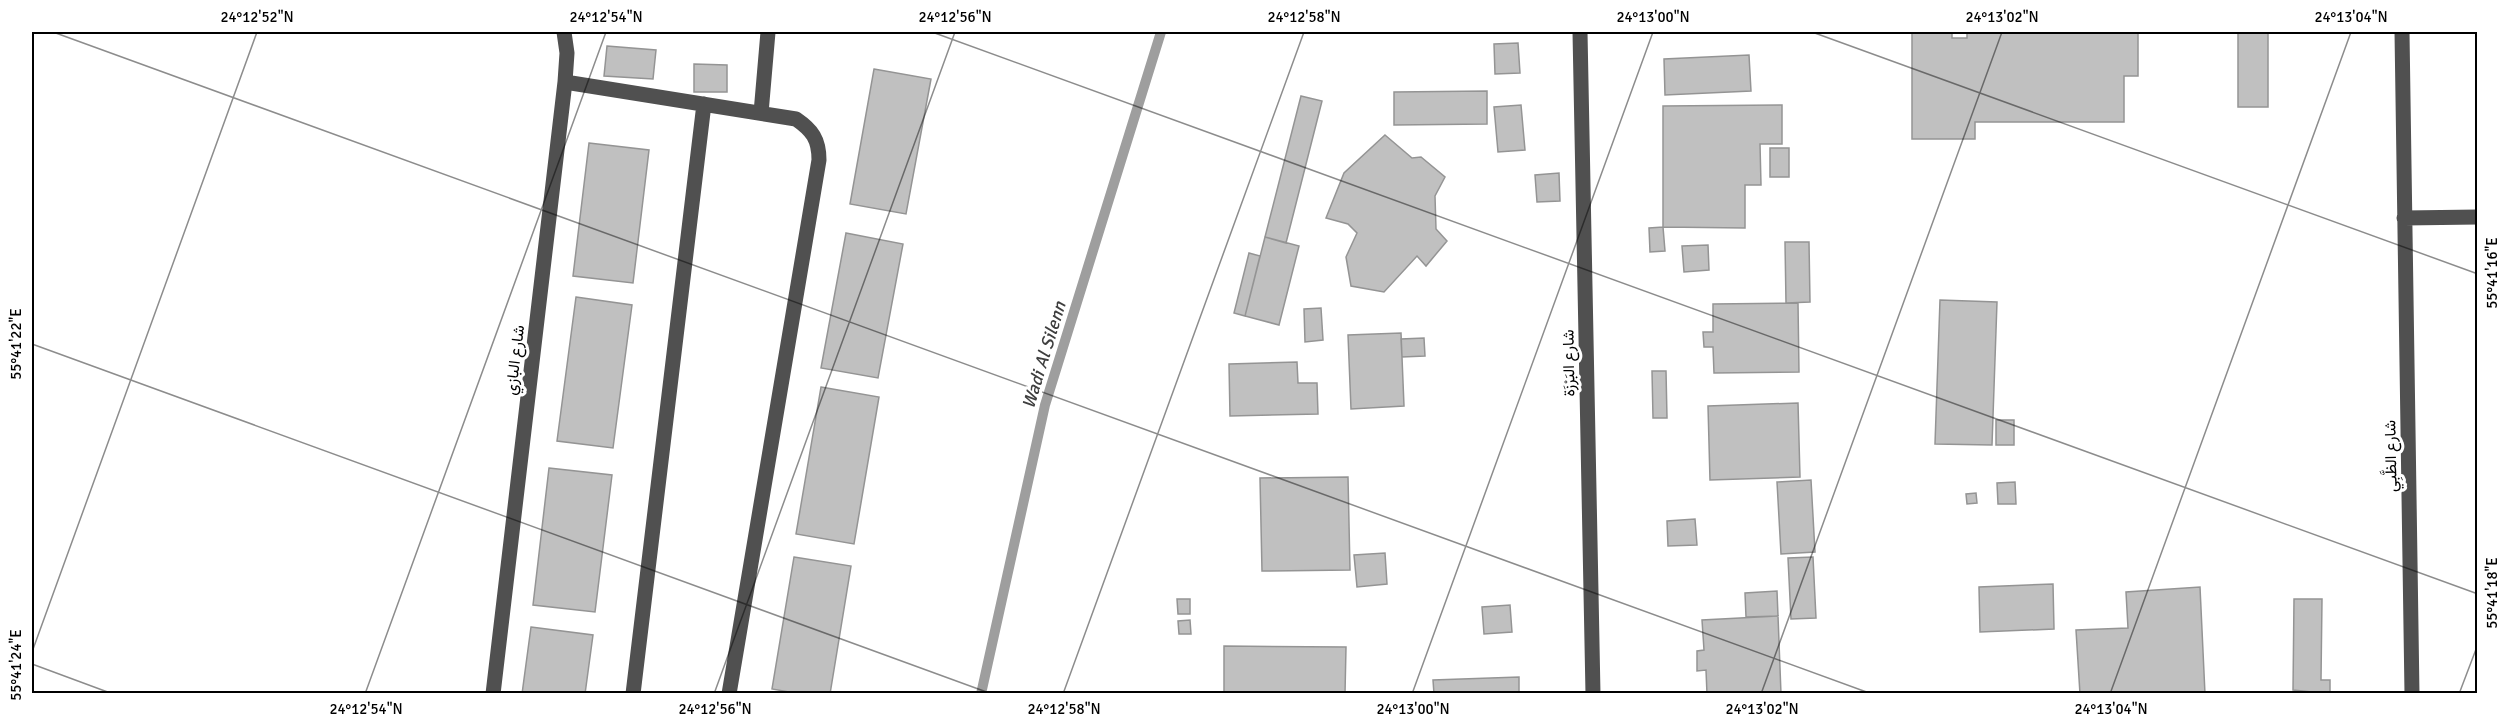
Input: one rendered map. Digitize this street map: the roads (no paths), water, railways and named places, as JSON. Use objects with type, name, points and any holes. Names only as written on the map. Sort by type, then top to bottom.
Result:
[{"type":"street","name":"شارع البازي","points":[[493,693],[565,82],[567,53],[564,32]]},
{"type":"street","points":[[760,114],[768,32]]},
{"type":"street","name":"شارع البَرْزَة","points":[[1580,32],[1593,693]]},
{"type":"street","name":"شارع الظَّبِي","points":[[2402,32],[2412,693]]},
{"type":"street","points":[[565,82],[795,119],[815,136],[819,147],[819,160],[729,693]]},
{"type":"street","points":[[633,693],[704,105]]},
{"type":"street","points":[[2404,218],[2478,217]]},
{"type":"waterway","name":"Wadi Al Silenn","points":[[981,694],[1045,405],[1161,32]]}]
